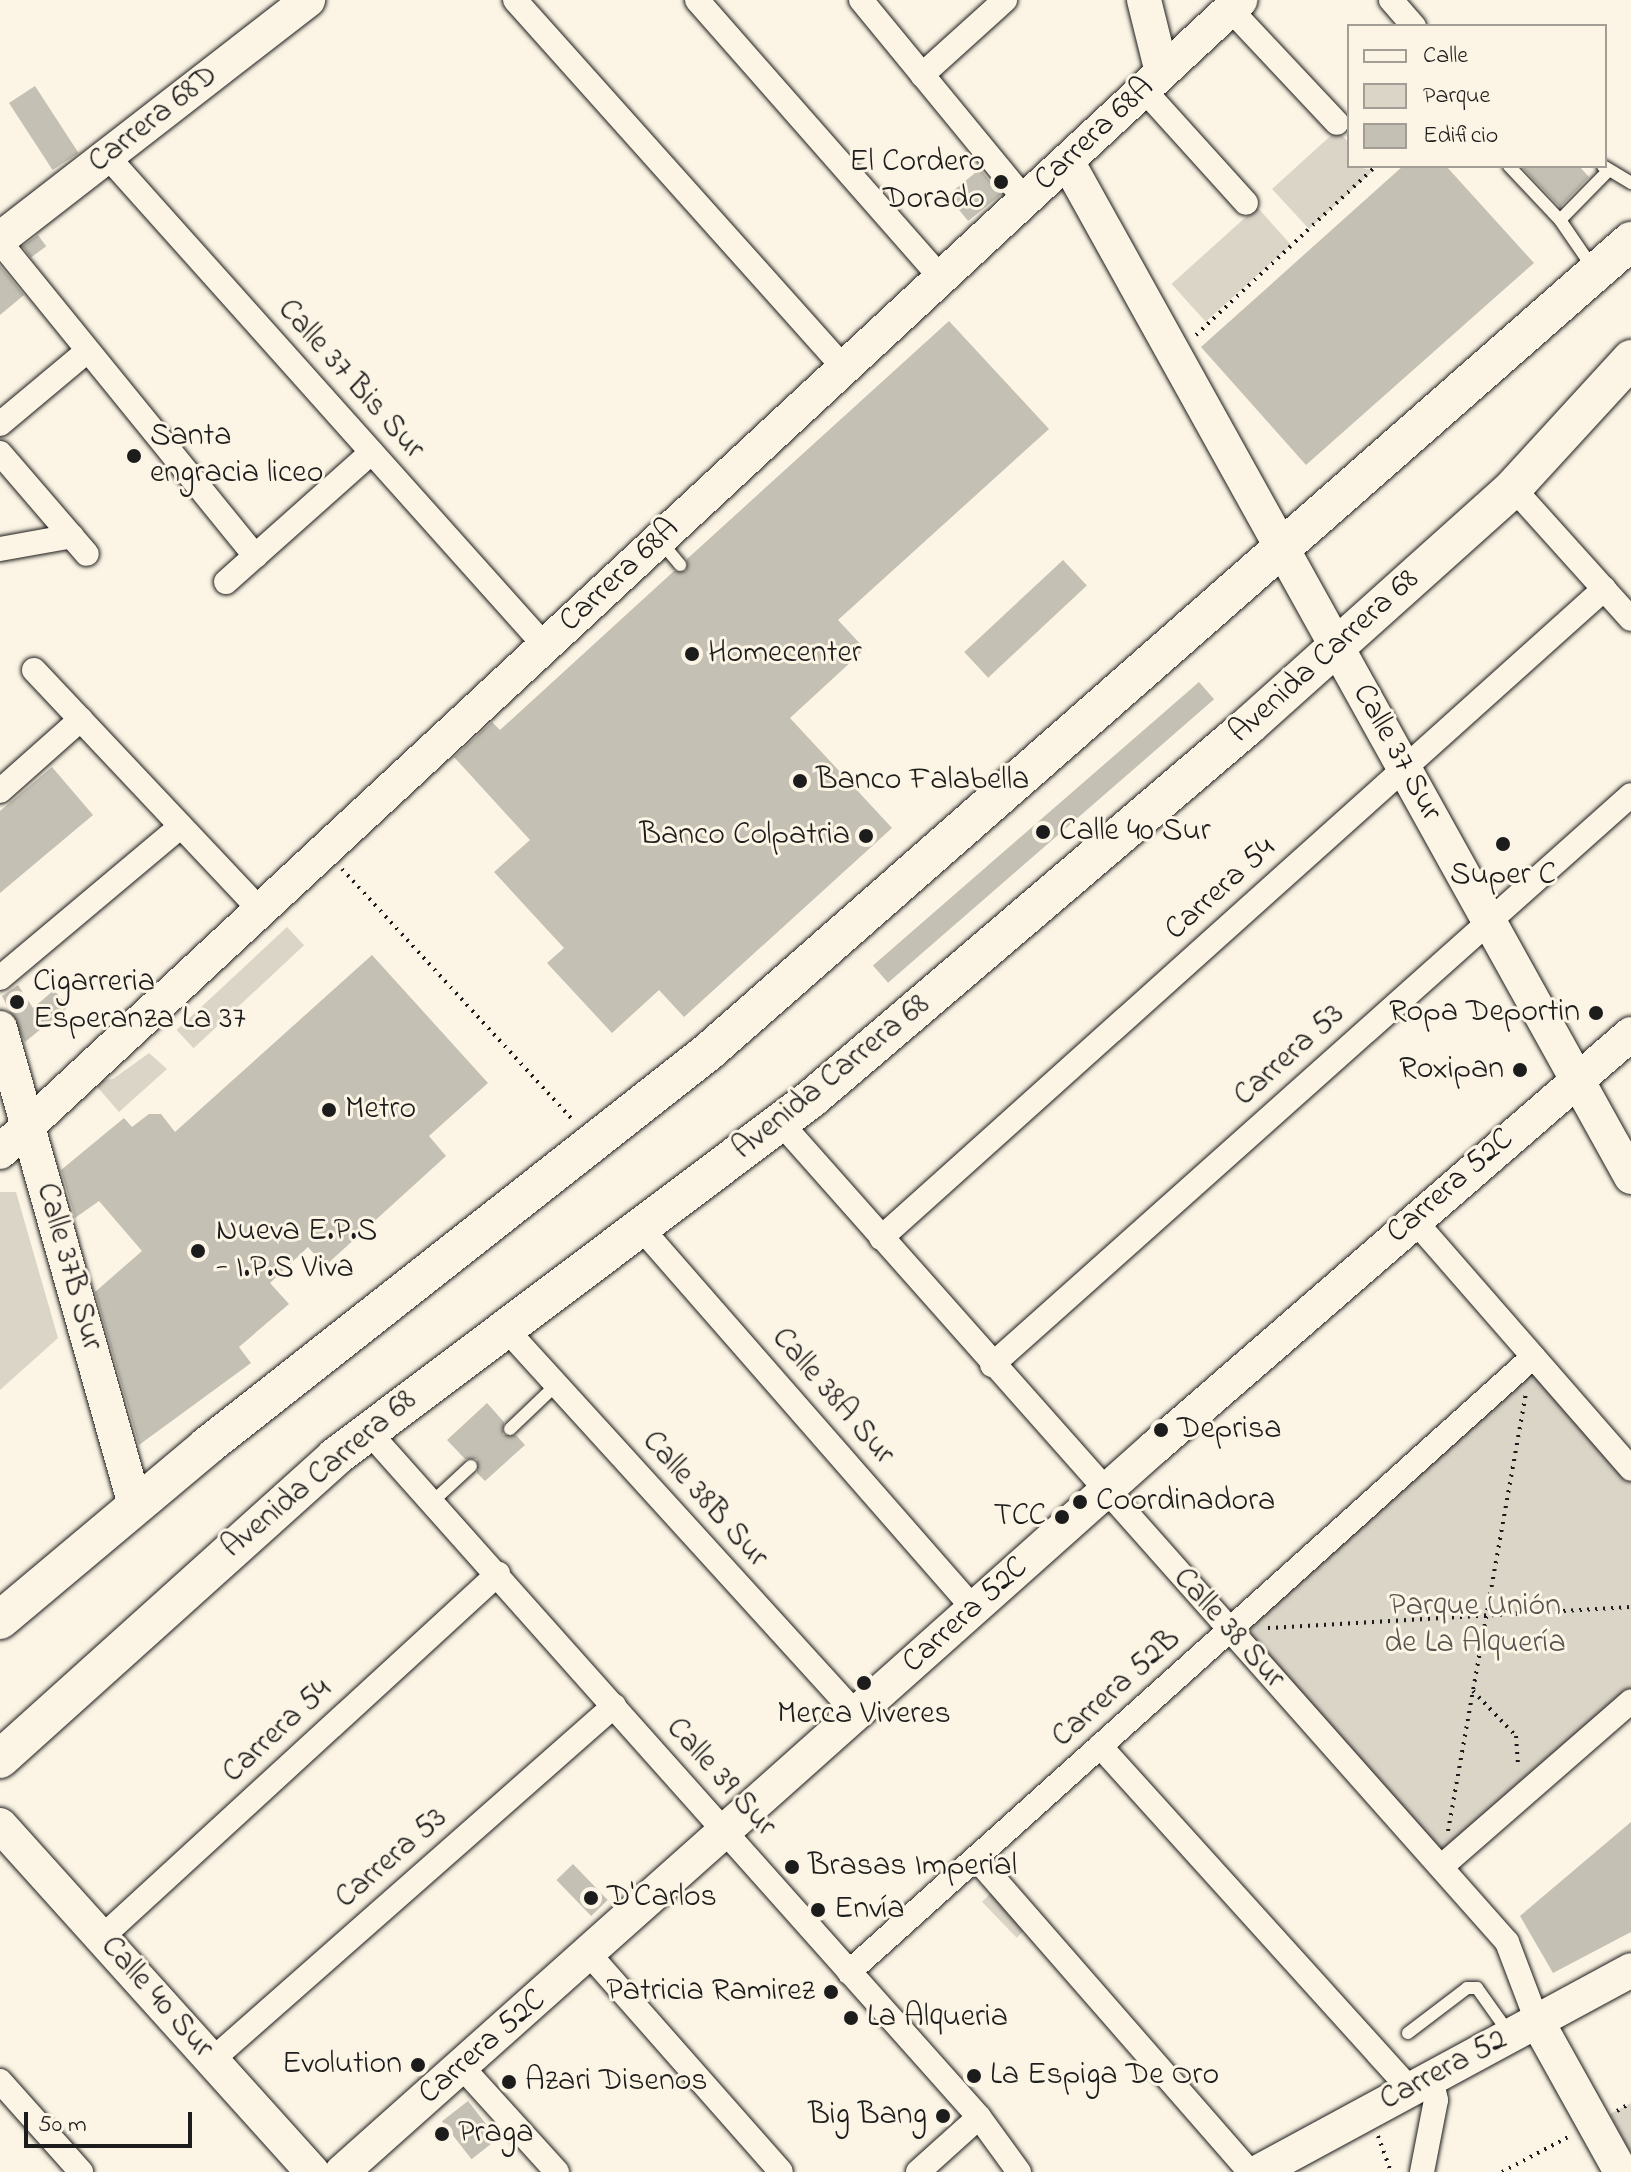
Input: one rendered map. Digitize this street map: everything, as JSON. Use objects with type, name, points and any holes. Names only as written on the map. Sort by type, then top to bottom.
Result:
[{"type":"main road","points":[[0,1620],[135,1506],[708,1052],[1284,551],[1631,241]]},
{"type":"main road","name":"Avenida Carrera 68","points":[[0,1759],[368,1431],[780,1122],[1337,647],[1513,488],[1631,359]]},
{"type":"street","name":"Carrera 68D","points":[[0,241],[107,156],[278,10],[308,0]]},
{"type":"street","points":[[515,0],[844,368]]},
{"type":"street","points":[[697,0],[941,278]]},
{"type":"street","points":[[861,0],[1025,200]]},
{"type":"street","points":[[1144,0],[1153,81],[1246,203]]},
{"type":"street","points":[[1391,0],[1412,24]]},
{"type":"street","points":[[1235,4],[1337,123]]},
{"type":"street","name":"Carrera 68A","points":[[0,1152],[545,646],[670,552],[844,368],[1235,4]]},
{"type":"street","points":[[922,75],[990,5]]},
{"type":"street","name":"Calle 37 Bis Sur","points":[[107,156],[545,646]]},
{"type":"street","name":"Calle 37 Sur","points":[[1067,161],[1631,1177]]},
{"type":"street","points":[[0,241],[86,352],[255,556]]},
{"type":"street","points":[[0,424],[86,352]]},
{"type":"street","points":[[226,582],[372,452]]},
{"type":"street","points":[[0,453],[80,545],[0,549]]},
{"type":"street","points":[[1513,488],[1631,619]]},
{"type":"street","name":"Carrera 54","points":[[881,1238],[1604,589]]},
{"type":"street","points":[[34,670],[260,910]]},
{"type":"street","points":[[0,791],[81,719]]},
{"type":"street","name":"Carrera 53","points":[[992,1365],[1631,795]]},
{"type":"street","points":[[0,978],[181,826]]},
{"type":"street","name":"Calle 37B Sur","points":[[0,1028],[135,1506]]},
{"type":"street","name":"Carrera 52C","points":[[342,2172],[1105,1491],[1631,1034]]},
{"type":"street","name":"Calle 38 Sur","points":[[780,1122],[992,1365],[1507,1942],[1523,2028],[1594,2123],[1621,2172]]},
{"type":"street","points":[[1414,1220],[1631,1469]]},
{"type":"street","name":"Calle 38A Sur","points":[[641,1228],[974,1609]]},
{"type":"street","name":"Calle 38B Sur","points":[[505,1328],[857,1715]]},
{"type":"street","name":"Carrera 52B","points":[[849,1972],[1533,1357]]},
{"type":"street","name":"Calle 39 Sur","points":[[368,1431],[979,2117],[1019,2172]]},
{"type":"street","name":"Carrera 54","points":[[101,1938],[498,1574]]},
{"type":"street","points":[[1441,1867],[1631,1701]]},
{"type":"street","name":"Carrera 53","points":[[212,2060],[614,1706]]},
{"type":"street","points":[[1100,1746],[1436,2100],[1422,2172]]},
{"type":"street","name":"Calle 40 Sur","points":[[0,1825],[312,2172]]},
{"type":"street","points":[[976,1858],[1250,2172]]},
{"type":"street","points":[[589,1954],[781,2172]]},
{"type":"street","name":"Carrera 52","points":[[1258,2172],[1631,1970]]},
{"type":"street","points":[[461,2066],[557,2172]]},
{"type":"street","points":[[0,2081],[81,2172]]},
{"type":"street","points":[[918,2172],[979,2117]]},
{"type":"lane","points":[[1511,168],[1560,220],[1596,273]]},
{"type":"lane","points":[[1560,220],[1606,168],[1631,183]]},
{"type":"lane","points":[[510,1429],[556,1385]]},
{"type":"lane","points":[[432,1502],[471,1466]]},
{"type":"lane","points":[[1408,2033],[1467,1988],[1477,1988],[1523,2028]]},
{"type":"path","points":[[1187,343],[1374,168]]},
{"type":"path","points":[[325,850],[578,1126]]},
{"type":"path","points":[[1441,1867],[1533,1357]]},
{"type":"path","points":[[1230,1631],[1631,1607]]},
{"type":"path","points":[[1473,1691],[1516,1736],[1520,1798]]},
{"type":"path","points":[[1502,2172],[1631,2103]]},
{"type":"path","points":[[1369,2112],[1391,2172]]},
{"type":"green space","points":[[1337,130],[1347,141],[1347,168],[1374,170],[1309,229],[1272,189]]},
{"type":"green space","points":[[1257,207],[1291,245],[1206,322],[1172,284]]},
{"type":"green space","points":[[287,927],[304,945],[194,1048],[177,1030]]},
{"type":"green space","points":[[149,1053],[167,1069],[119,1112],[92,1081],[113,1079]]},
{"type":"green space","points":[[0,1192],[16,1192],[58,1338],[0,1390]]},
{"type":"green space","name":"Parque Unión de La Alquería","points":[[1532,1361],[1631,1474],[1631,1697],[1442,1862],[1238,1630]]},
{"type":"green space","points":[[992,1892],[1027,1928],[1017,1938],[982,1902]]},
{"type":"green space","points":[[1631,2103],[1631,2153],[1610,2114]]},
{"type":"building","points":[[35,86],[79,153],[53,170],[9,103]]},
{"type":"building","points":[[1401,168],[1448,168],[1534,263],[1306,465],[1201,347]]},
{"type":"building","points":[[1523,168],[1581,168],[1589,177],[1560,207]]},
{"type":"building","points":[[980,169],[1001,195],[968,221],[947,195]]},
{"type":"building","points":[[38,235],[46,246],[31,257],[23,246]]},
{"type":"building","points":[[0,266],[24,295],[0,315]]},
{"type":"building","name":"Homecenter","points":[[949,321],[1049,429],[838,620],[865,649],[790,718],[892,828],[684,1017],[659,990],[612,1033],[547,963],[564,948],[494,872],[530,840],[454,757],[492,722],[500,730],[674,571],[686,571],[687,559]]},
{"type":"building","points":[[1063,560],[1087,586],[988,678],[964,652]]},
{"type":"building","name":"Calle 40 Sur","points":[[1199,682],[1214,699],[888,983],[873,965]]},
{"type":"building","points":[[52,767],[93,815],[0,893],[0,811]]},
{"type":"building","name":"Metro","points":[[372,955],[488,1083],[429,1136],[446,1156],[325,1266],[308,1247],[270,1283],[289,1304],[239,1347],[251,1363],[139,1445],[95,1292],[142,1251],[99,1201],[75,1218],[61,1170],[124,1118],[132,1127],[149,1114],[161,1114],[175,1132]]},
{"type":"building","points":[[18,985],[33,1008],[54,990],[68,1007],[25,1042],[2,996]]},
{"type":"building","points":[[487,1403],[504,1422],[503,1435],[516,1435],[525,1445],[485,1481],[477,1473],[477,1459],[465,1459],[447,1440]]},
{"type":"building","points":[[1631,1822],[1631,1932],[1553,1973],[1520,1916]]},
{"type":"building","points":[[573,1864],[608,1900],[591,1916],[556,1880]]},
{"type":"building","points":[[468,2101],[498,2139],[472,2159],[442,2121]]},
{"type":"place","name":"El Cordero Dorado","points":[[1001,182]]},
{"type":"place","name":"Santa engracia liceo","points":[[134,456]]},
{"type":"place","name":"Homecenter","points":[[692,654]]},
{"type":"place","name":"Banco Falabella","points":[[800,781]]},
{"type":"place","name":"Calle 40 Sur","points":[[1043,832]]},
{"type":"place","name":"Banco Colpatria","points":[[866,836]]},
{"type":"place","name":"Super C","points":[[1503,844]]},
{"type":"place","name":"Cigarreria Esperanza La 37","points":[[17,1002]]},
{"type":"place","name":"Ropa Deportin","points":[[1596,1013]]},
{"type":"place","name":"Roxipan","points":[[1520,1070]]},
{"type":"place","name":"Metro","points":[[329,1110]]},
{"type":"place","name":"Nueva E.P.S - I.P.S Viva","points":[[198,1251]]},
{"type":"place","name":"Deprisa","points":[[1161,1430]]},
{"type":"place","name":"Coordinadora","points":[[1080,1502]]},
{"type":"place","name":"TCC","points":[[1062,1517]]},
{"type":"place","name":"Merca Viveres","points":[[864,1683]]},
{"type":"place","name":"Brasas Imperial","points":[[792,1867]]},
{"type":"place","name":"D'Carlos","points":[[591,1898]]},
{"type":"place","name":"Envía","points":[[818,1910]]},
{"type":"place","name":"Patricia Ramirez","points":[[831,1992]]},
{"type":"place","name":"La Alqueria","points":[[851,2018]]},
{"type":"place","name":"Evolution","points":[[418,2065]]},
{"type":"place","name":"La Espiga De Oro","points":[[974,2076]]},
{"type":"place","name":"Azari Disenos","points":[[509,2082]]},
{"type":"place","name":"Big Bang","points":[[943,2116]]},
{"type":"place","name":"Praga","points":[[442,2134]]}]
